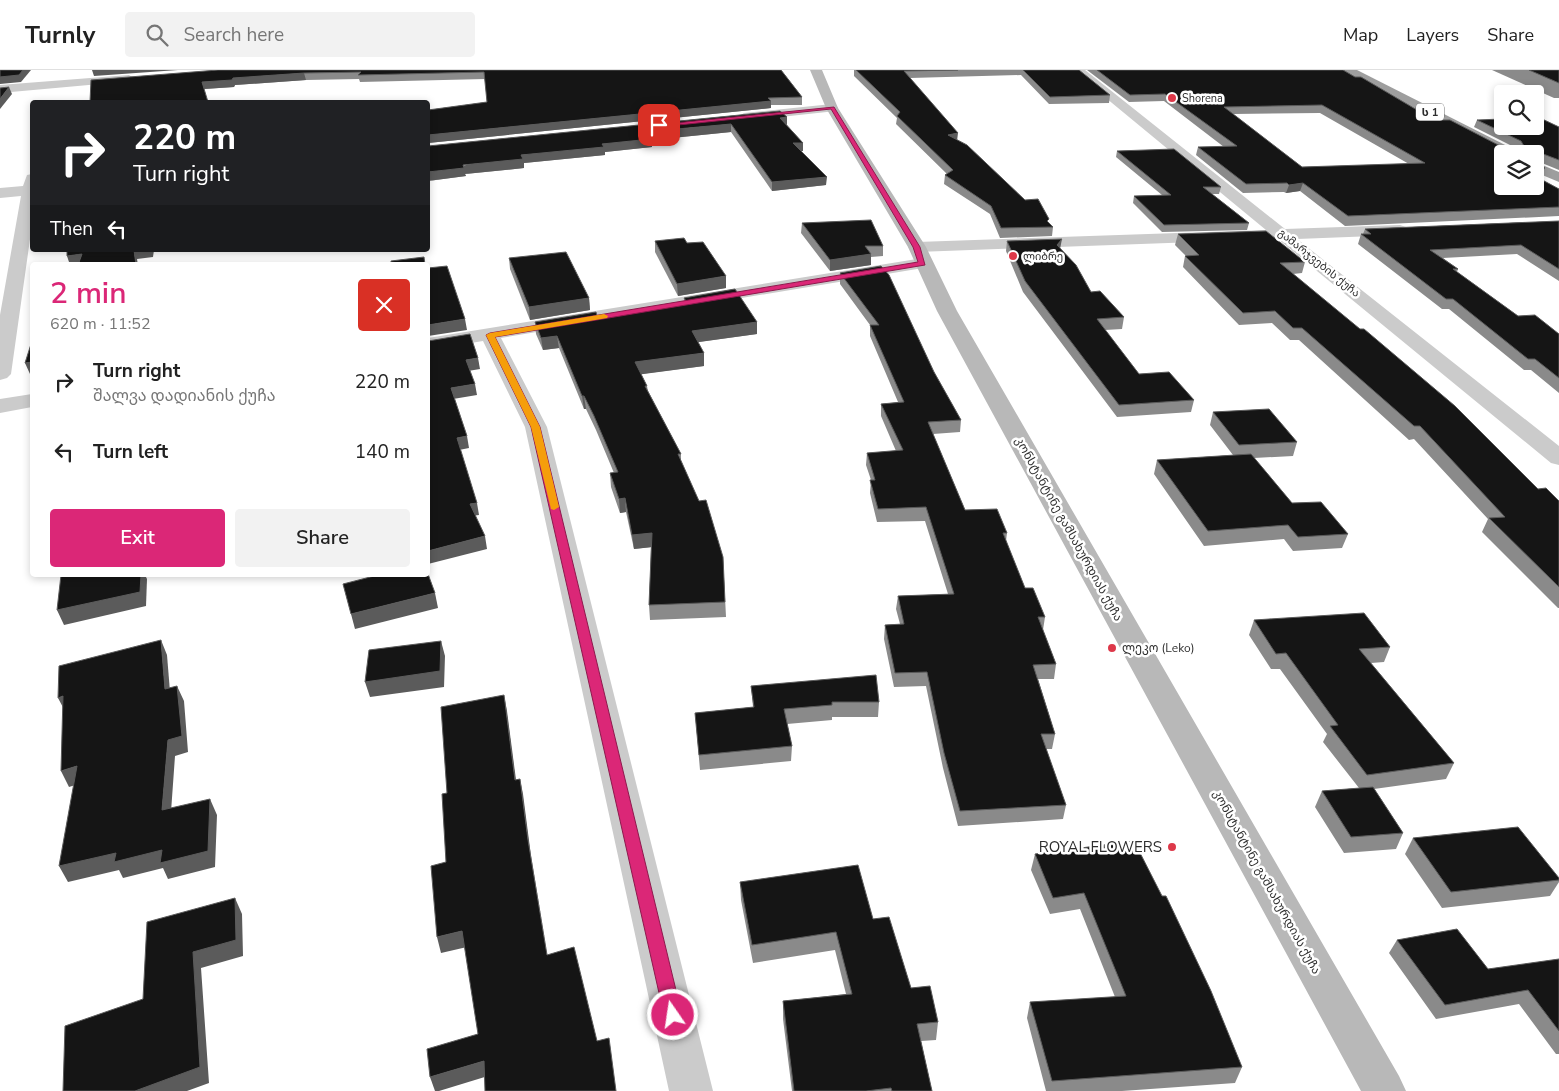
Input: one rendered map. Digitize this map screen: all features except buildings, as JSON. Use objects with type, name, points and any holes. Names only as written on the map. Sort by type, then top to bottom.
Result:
[{"type":"highway","name":"ს 1","points":[[1348,70],[1494,145]]},
{"type":"highway","points":[[1544,170],[1559,178]]},
{"type":"main road","name":"კონსტანტინე გამსახურდიას ქუჩა","points":[[816,70],[832,108],[920,255],[952,320],[1384,1091]]},
{"type":"street","points":[[51,90],[54,70]]},
{"type":"street","name":"გამარჯვების ქუჩა","points":[[1078,70],[1285,235],[1559,458]]},
{"type":"street","points":[[0,89],[51,90],[140,78]]},
{"type":"street","points":[[734,118],[832,108]]},
{"type":"street","points":[[0,193],[30,186]]},
{"type":"street","points":[[0,374],[30,198]]},
{"type":"street","points":[[430,344],[490,335],[920,255],[1412,229]]},
{"type":"street","points":[[490,335],[536,427],[691,1091]]},
{"type":"street","points":[[0,406],[30,402]]},
{"type":"slow traffic","points":[[554,507],[536,427],[490,335],[604,316]]},
{"type":"place","name":"Shorena","points":[[1172,98]]},
{"type":"place","name":"ლიბრე","points":[[1013,256]]},
{"type":"place","name":"ლეკო (Leko)","points":[[1112,648]]},
{"type":"place","name":"ROYAL FLOWERS","points":[[1172,847]]},
{"type":"route","points":[[659,125],[832,108],[917,247],[923,263],[490,335],[536,427],[673,1015]]}]
